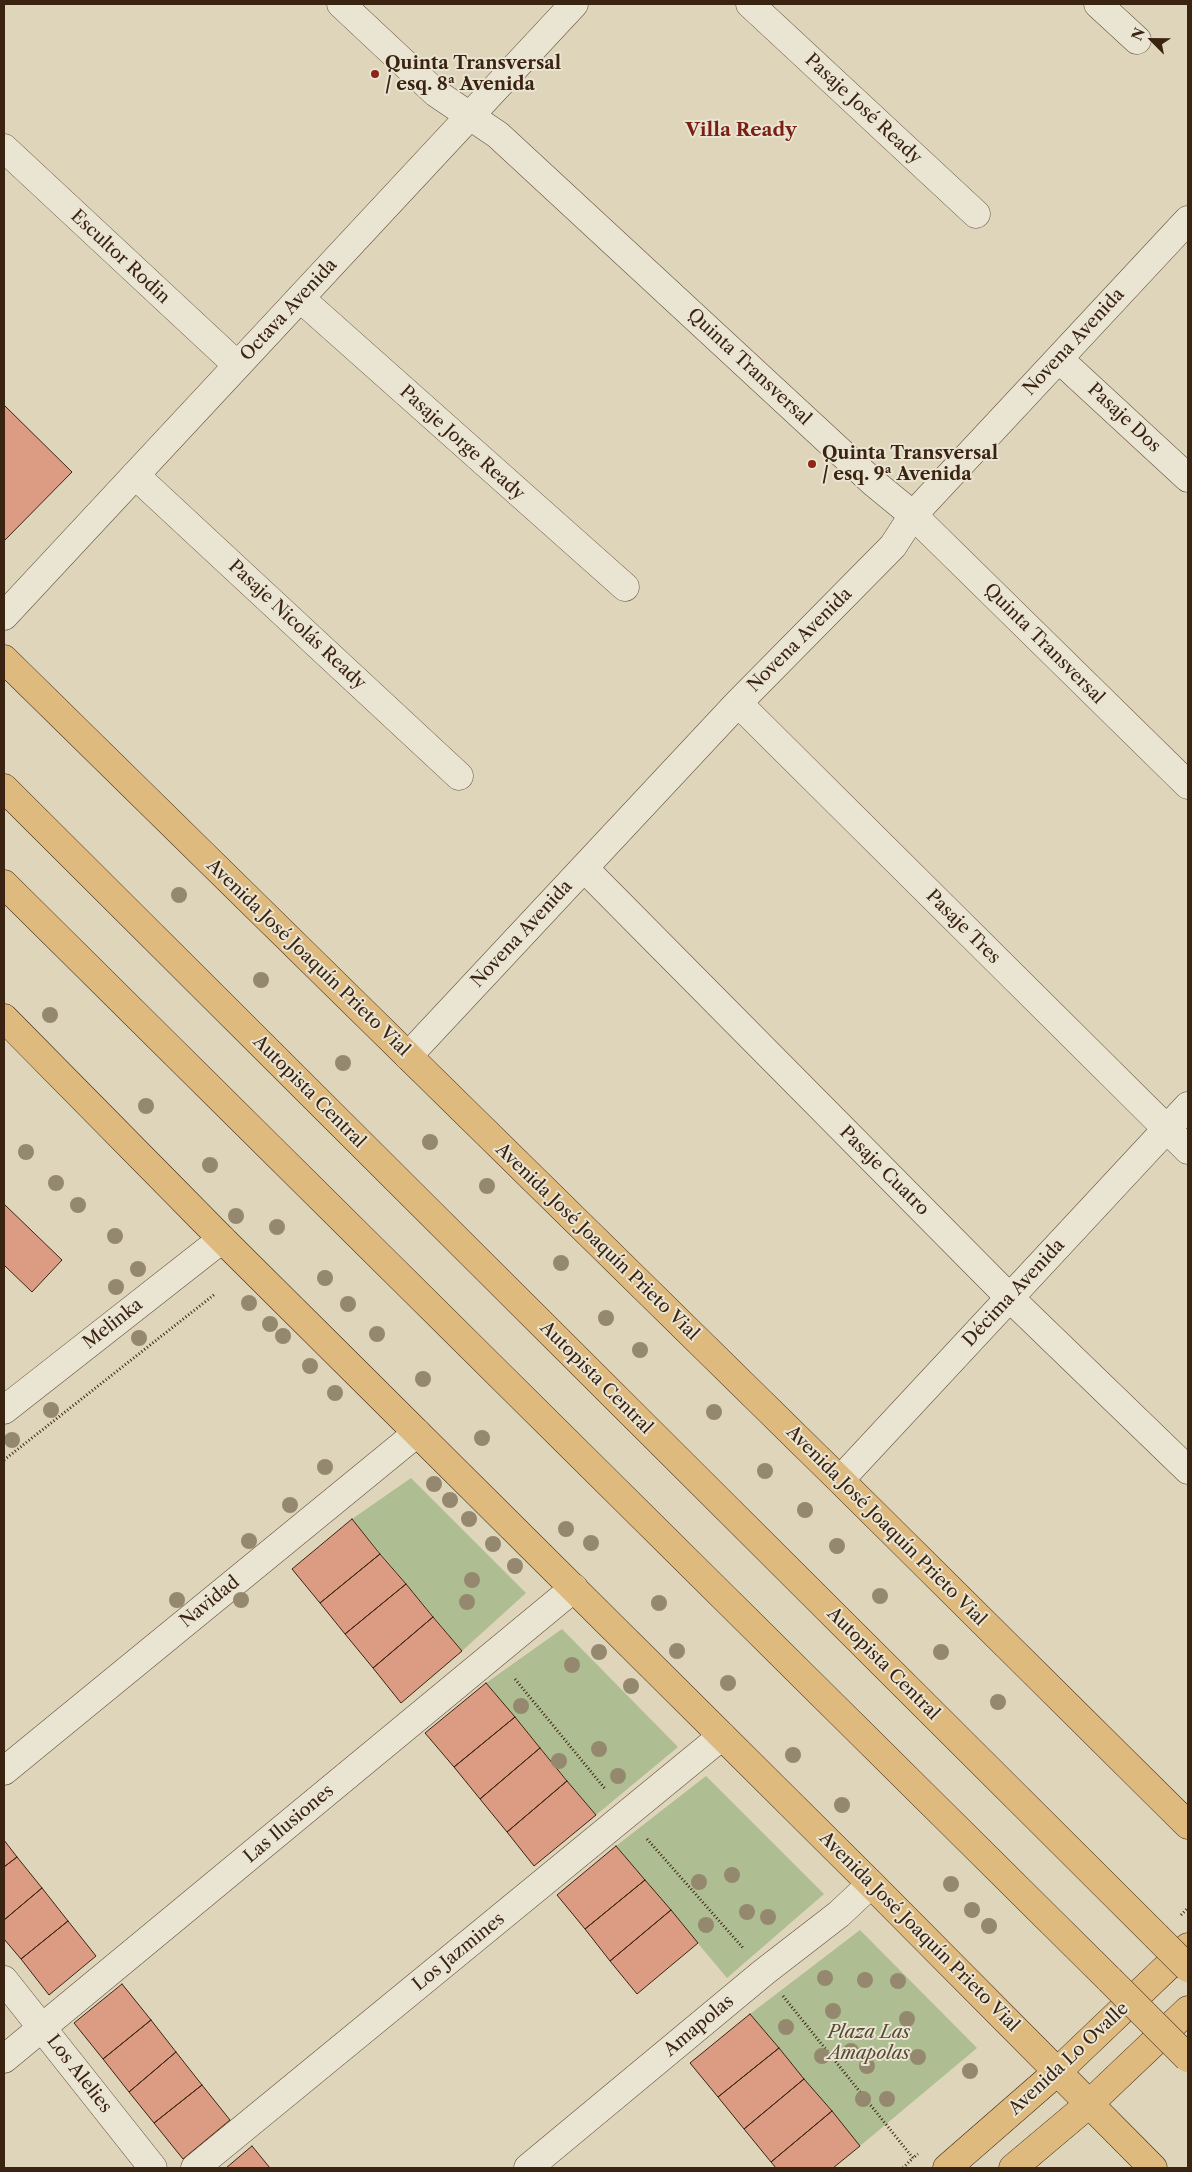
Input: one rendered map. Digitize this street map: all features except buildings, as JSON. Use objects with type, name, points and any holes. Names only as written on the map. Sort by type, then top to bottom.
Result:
[{"type":"main road","name":"Avenida José Joaquín Prieto Vial","points":[[4,660],[840,1480],[1188,1825]]},
{"type":"main road","name":"Autopista Central","points":[[4,788],[1188,1968]]},
{"type":"main road","points":[[4,884],[1188,2058]]},
{"type":"main road","name":"Avenida José Joaquín Prieto Vial","points":[[4,1018],[222,1239],[1154,2168]]},
{"type":"main road","name":"Avenida Lo Ovalle","points":[[947,2168],[1057,2072],[1188,1947]]},
{"type":"main road","points":[[1013,2168],[1089,2104],[1188,2010]]},
{"type":"street","name":"Quinta Transversal","points":[[341,4],[436,93],[498,135],[874,483],[913,515],[1188,785]]},
{"type":"street","name":"Octava Avenida","points":[[4,616],[574,4]]},
{"type":"street","name":"Pasaje José Ready","points":[[750,4],[976,214]]},
{"type":"street","points":[[1098,4],[1137,40]]},
{"type":"street","name":"Escultor Rodin","points":[[4,148],[237,365]]},
{"type":"street","name":"Novena Avenida","points":[[408,1056],[738,703],[893,546],[913,515],[1188,220]]},
{"type":"street","name":"Pasaje Jorge Ready","points":[[300,298],[625,587]]},
{"type":"street","name":"Pasaje Dos","points":[[1059,359],[1188,478]]},
{"type":"street","name":"Pasaje Nicolás Ready","points":[[135,475],[460,776]]},
{"type":"street","name":"Pasaje Tres","points":[[738,703],[1188,1150]]},
{"type":"street","name":"Pasaje Cuatro","points":[[584,868],[1010,1298],[1188,1470]]},
{"type":"street","name":"Décima Avenida","points":[[840,1480],[1188,1106]]},
{"type":"street","name":"Melinka","points":[[8,1398],[222,1239]]},
{"type":"street","name":"Navidad","points":[[4,1772],[417,1433]]},
{"type":"street","name":"Las Ilusiones","points":[[4,2059],[574,1588]]},
{"type":"street","name":"Los Jazmines","points":[[195,2168],[722,1736]]},
{"type":"street","name":"Amapolas","points":[[528,2168],[764,1972],[839,1914],[871,1884]]},
{"type":"street","name":"Los Alelies","points":[[4,1980],[153,2168]]},
{"type":"path","points":[[4,1460],[214,1294]]},
{"type":"path","points":[[494,1654],[626,1815],[764,1972],[914,2158]]},
{"type":"path","points":[[903,2168],[921,2152]]},
{"type":"green space","points":[[411,1478],[526,1593],[462,1651],[352,1519]]},
{"type":"green space","points":[[562,1629],[678,1747],[596,1815],[486,1683]]},
{"type":"green space","points":[[706,1776],[824,1894],[727,1978],[616,1846]]},
{"type":"green space","name":"Plaza Las Amapolas","points":[[860,1930],[977,2048],[860,2146],[750,2014]]},
{"type":"place","name":"Quinta Transversal / esq. 8ª Avenida","points":[[375,74]]},
{"type":"place","name":"Quinta Transversal / esq. 9ª Avenida","points":[[812,464]]},
{"type":"district","name":"Villa Ready","points":[[741,131]]}]
